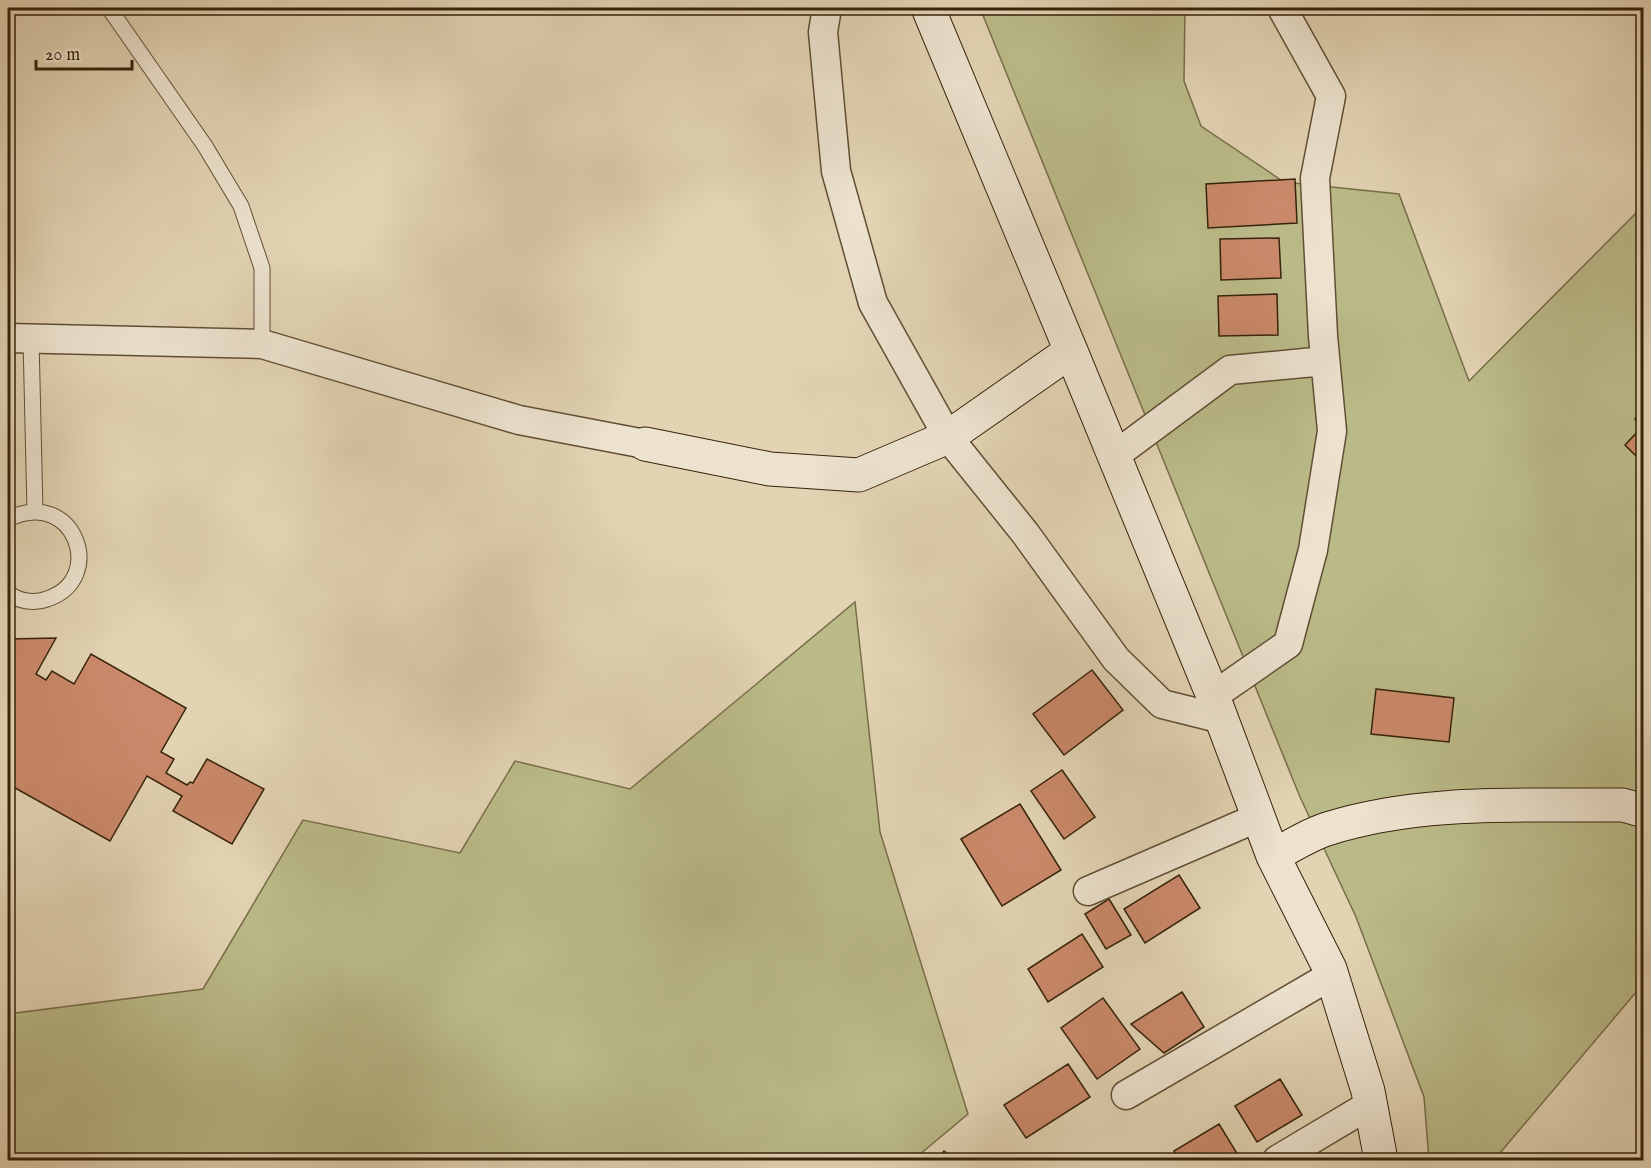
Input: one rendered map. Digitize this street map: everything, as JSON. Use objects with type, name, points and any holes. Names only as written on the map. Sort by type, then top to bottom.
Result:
[{"type":"street","points":[[827,8],[823,32],[836,171],[873,303],[948,437],[1025,533],[1116,658],[1162,704],[1217,708],[1287,644],[1313,550],[1332,431],[1325,361],[1315,178],[1331,96],[1282,8]]},
{"type":"street","points":[[928,8],[1217,708],[1273,856],[1332,975],[1371,1104],[1382,1161]]},
{"type":"street","points":[[19,338],[262,344],[519,420],[770,469],[859,475],[948,437],[1071,351]]},
{"type":"street","points":[[1114,456],[1230,370],[1325,361]]},
{"type":"street","points":[[1273,856],[1324,830],[1375,816],[1462,807],[1623,806],[1644,811]]},
{"type":"street","points":[[1088,891],[1259,817]]},
{"type":"street","points":[[1126,1095],[1332,975]]},
{"type":"street","points":[[1277,1161],[1371,1104]]},
{"type":"lane","points":[[110,8],[205,146],[241,206],[262,268],[262,344]]},
{"type":"lane","points":[[19,338],[35,511]]},
{"type":"lane","points":[[8,519],[20,513],[35,511],[50,514],[63,521],[72,532],[78,546],[79,561],[75,575],[67,588],[55,597],[41,601],[26,601],[8,593]]},
{"type":"green space","points":[[980,8],[1185,8],[1184,81],[1201,126],[1284,182],[1399,194],[1469,381],[1643,206],[1643,984],[1494,1160],[1429,1160],[1424,1097],[1356,917],[1300,797]]},
{"type":"green space","points":[[855,602],[880,832],[968,1114],[913,1160],[8,1160],[8,1014],[203,989],[303,820],[460,853],[515,761],[630,789]]},
{"type":"building","points":[[1295,179],[1297,223],[1208,228],[1206,184]]},
{"type":"building","points":[[1279,238],[1281,278],[1221,280],[1220,239]]},
{"type":"building","points":[[1277,294],[1278,335],[1219,336],[1218,296]]},
{"type":"building","points":[[1644,410],[1644,464],[1625,445],[1640,429],[1635,419]]},
{"type":"building","points":[[56,638],[36,674],[46,680],[52,671],[74,684],[91,654],[186,708],[161,752],[174,759],[166,773],[187,785],[190,782],[193,783],[207,759],[264,789],[232,844],[173,811],[182,796],[147,776],[110,841],[8,784],[8,639]]},
{"type":"building","points":[[1092,670],[1123,710],[1064,755],[1033,714]]},
{"type":"building","points":[[1376,689],[1454,698],[1449,742],[1371,734]]},
{"type":"building","points":[[1062,770],[1095,817],[1064,839],[1031,791]]},
{"type":"building","points":[[1020,804],[1061,870],[1002,906],[961,839]]},
{"type":"building","points":[[1179,875],[1200,908],[1145,943],[1124,909]]},
{"type":"building","points":[[1109,899],[1131,935],[1106,949],[1085,914]]},
{"type":"building","points":[[1082,934],[1103,967],[1048,1002],[1028,969]]},
{"type":"building","points":[[1182,992],[1204,1027],[1164,1053],[1131,1024]]},
{"type":"building","points":[[1103,998],[1140,1049],[1097,1079],[1061,1028]]},
{"type":"building","points":[[1068,1064],[1090,1097],[1026,1138],[1004,1105]]},
{"type":"building","points":[[1280,1079],[1302,1115],[1257,1142],[1235,1106]]},
{"type":"building","points":[[1219,1124],[1241,1160],[1180,1160],[1174,1151]]},
{"type":"building","points":[[944,1151],[957,1160],[937,1160]]}]
